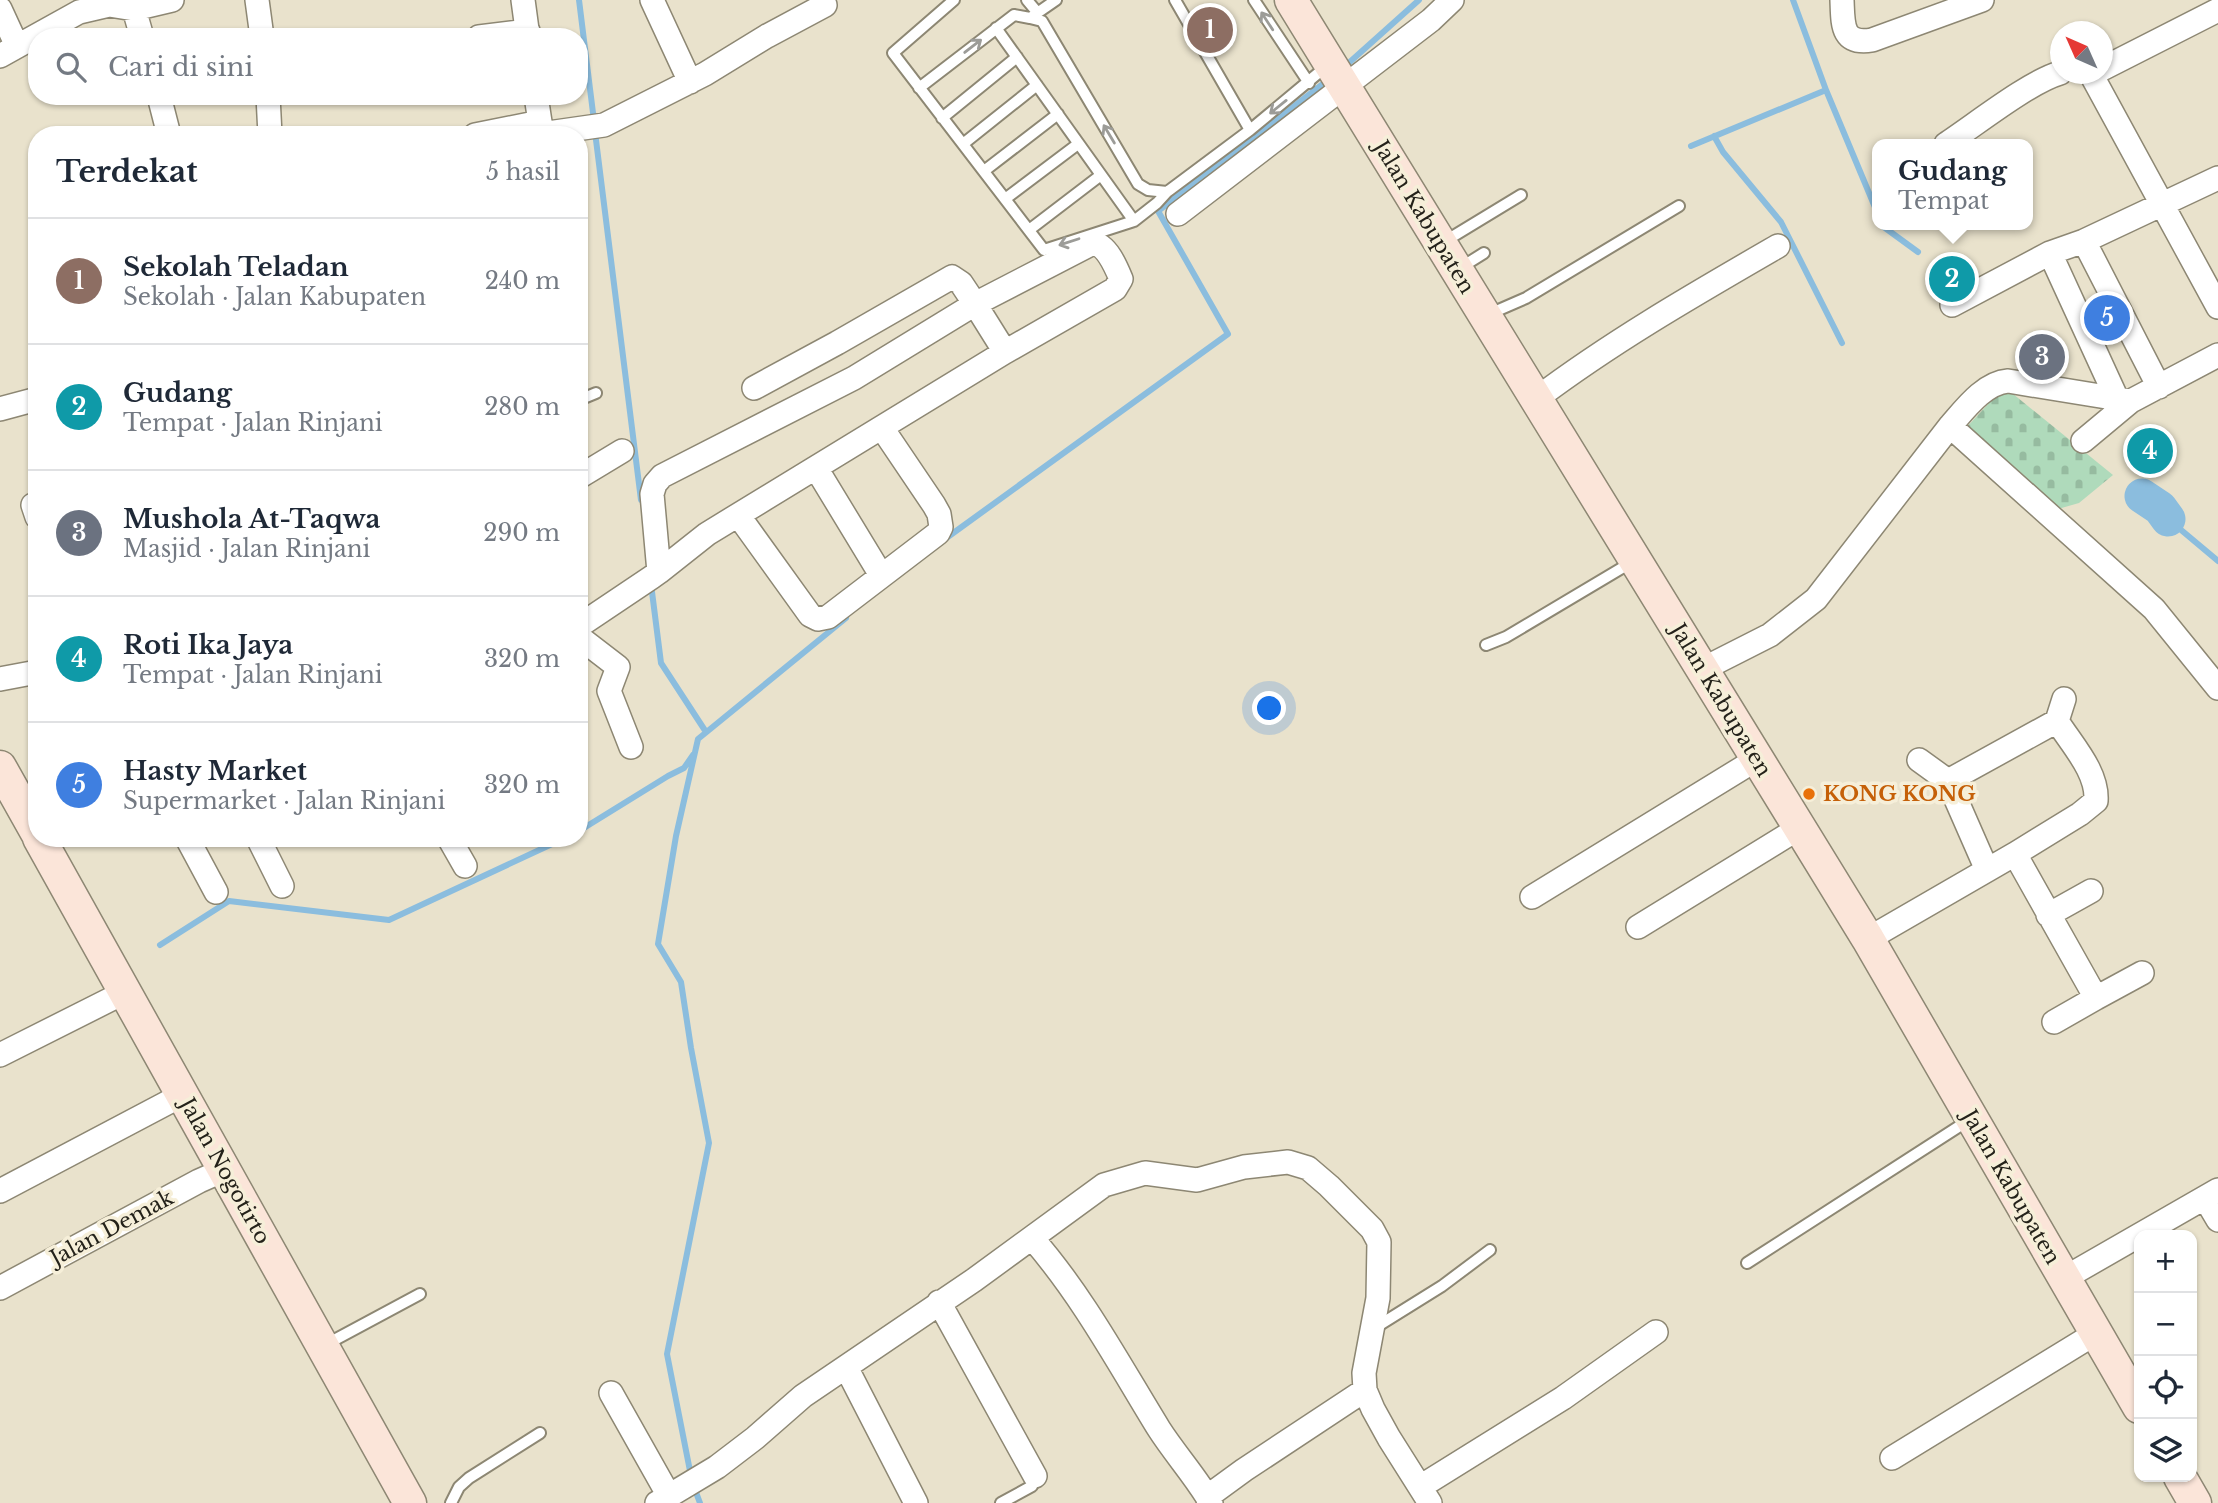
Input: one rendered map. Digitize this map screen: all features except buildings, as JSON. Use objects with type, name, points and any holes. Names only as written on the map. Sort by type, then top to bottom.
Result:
[{"type":"main road","name":"Jalan Kabupaten","points":[[1291,0],[1332,76],[1448,257],[1868,939],[2134,1398]]},
{"type":"main road","points":[[0,768],[28,817]]},
{"type":"main road","name":"Jalan Nogotirto","points":[[45,847],[410,1503]]},
{"type":"main road","points":[[2183,1482],[2195,1503]]},
{"type":"street","points":[[50,28],[79,12],[109,5],[134,9],[173,0]]},
{"type":"street","points":[[257,0],[261,28]]},
{"type":"street","points":[[523,0],[527,28]]},
{"type":"street","points":[[652,0],[690,82]]},
{"type":"street","points":[[1178,214],[1332,76],[1431,20],[1452,0]]},
{"type":"street","points":[[1842,0],[1844,31],[1851,39],[1861,42],[1982,0]]},
{"type":"street","points":[[587,126],[598,125],[690,82],[766,36],[825,5]]},
{"type":"street","points":[[0,9],[8,51],[28,40]]},
{"type":"street","points":[[134,9],[139,28]]},
{"type":"street","points":[[2113,63],[2215,10]]},
{"type":"street","points":[[1954,139],[2050,77]]},
{"type":"street","points":[[2096,84],[2218,307]]},
{"type":"street","points":[[161,105],[167,126]]},
{"type":"street","points":[[268,105],[270,126]]},
{"type":"street","points":[[537,105],[540,126]]},
{"type":"street","points":[[1952,305],[2050,253],[2084,241],[2218,178]]},
{"type":"street","points":[[2084,241],[2159,387]]},
{"type":"street","points":[[588,620],[649,579],[707,534],[1005,352],[1115,289],[1121,279],[1104,248],[1093,243],[975,304],[854,378],[662,476],[655,484],[652,494],[649,579]]},
{"type":"street","points":[[1536,399],[1590,359],[1669,309],[1778,246]]},
{"type":"street","points":[[2050,253],[2124,400]]},
{"type":"street","points":[[754,388],[952,277],[961,282],[1005,352]]},
{"type":"street","points":[[2083,441],[2124,400],[2159,387],[2218,355]]},
{"type":"street","points":[[1703,669],[1770,635],[1816,599],[1950,426],[1970,404],[1995,385],[2013,381],[2124,400]]},
{"type":"street","points":[[0,409],[28,401]]},
{"type":"street","points":[[1950,426],[2154,609],[2218,688]]},
{"type":"street","points":[[738,515],[810,615],[818,619],[828,617],[938,533],[941,527],[934,505],[882,428]]},
{"type":"street","points":[[588,472],[622,451]]},
{"type":"street","points":[[816,468],[881,575]]},
{"type":"street","points":[[588,644],[618,667],[609,691],[631,747]]},
{"type":"street","points":[[0,679],[28,674]]},
{"type":"street","points":[[1868,939],[2015,854],[2080,814],[2096,801],[2096,788],[2090,772],[2061,710],[1948,781]]},
{"type":"street","points":[[1532,897],[1757,759]]},
{"type":"street","points":[[1919,760],[1948,781],[1987,870]]},
{"type":"street","points":[[1638,927],[1798,828]]},
{"type":"street","points":[[192,847],[216,892]]},
{"type":"street","points":[[262,847],[282,886]]},
{"type":"street","points":[[454,847],[465,866]]},
{"type":"street","points":[[2015,854],[2096,998]]},
{"type":"street","points":[[2048,915],[2091,891]]},
{"type":"street","points":[[2054,1022],[2142,973]]},
{"type":"street","points":[[0,1055],[125,992]]},
{"type":"street","points":[[0,1191],[183,1094]]},
{"type":"street","points":[[611,1393],[669,1497],[717,1467],[803,1396],[1104,1185],[1145,1173],[1197,1180],[1244,1167],[1289,1161],[1308,1168],[1329,1186],[1372,1229],[1379,1242],[1378,1298],[1364,1373],[1365,1390],[1389,1438],[1425,1495],[1656,1332]]},
{"type":"street","name":"Jalan Demak","points":[[0,1288],[224,1170]]},
{"type":"street","points":[[2063,1279],[2212,1194],[2218,1220]]},
{"type":"street","points":[[1032,1238],[1086,1310],[1162,1433],[1209,1500],[1244,1470],[1365,1390]]},
{"type":"street","points":[[939,1302],[1035,1476]]},
{"type":"street","points":[[1892,1458],[2096,1333]]},
{"type":"street","points":[[846,1367],[916,1503]]},
{"type":"lane","points":[[954,0],[893,53],[1044,250],[1134,221],[1167,192],[1250,130],[1332,76],[1254,0]]},
{"type":"lane","points":[[1027,0],[1138,184],[1148,190],[1167,192]]},
{"type":"lane","points":[[919,88],[1014,15],[1034,15],[1056,0]]},
{"type":"lane","points":[[1175,0],[1250,130]]},
{"type":"lane","points":[[996,28],[1134,221]]},
{"type":"lane","points":[[942,118],[1017,57]]},
{"type":"lane","points":[[962,144],[1037,85]]},
{"type":"lane","points":[[984,171],[1058,114]]},
{"type":"lane","points":[[1005,200],[1079,144]]},
{"type":"lane","points":[[1029,230],[1101,175]]},
{"type":"lane","points":[[1448,257],[1521,195]]},
{"type":"lane","points":[[1484,316],[1526,298],[1679,206]]},
{"type":"lane","points":[[1448,257],[1485,253]]},
{"type":"lane","points":[[588,396],[596,393]]},
{"type":"lane","points":[[1486,645],[1506,637],[1635,560]]},
{"type":"lane","points":[[1746,1264],[1972,1118]]},
{"type":"lane","points":[[1371,1330],[1442,1286],[1490,1250]]},
{"type":"lane","points":[[323,1346],[420,1294]]},
{"type":"lane","points":[[451,1503],[459,1487],[469,1478],[540,1433]]},
{"type":"lane","points":[[1001,1503],[1032,1486],[1035,1476]]},
{"type":"green space","points":[[2007,389],[2113,475],[2079,503],[2058,509],[1965,429],[1990,402]]},
{"type":"waterway","points":[[579,0],[582,28]]},
{"type":"waterway","points":[[1342,69],[1419,0]]},
{"type":"waterway","points":[[1691,146],[1826,90],[1793,0]]},
{"type":"waterway","points":[[588,73],[594,121]]},
{"type":"waterway","points":[[945,539],[1228,334],[1158,211],[1328,80]]},
{"type":"waterway","points":[[1826,90],[1872,200]]},
{"type":"waterway","points":[[595,132],[641,500]]},
{"type":"waterway","points":[[1714,136],[1723,152],[1781,222],[1842,343]]},
{"type":"waterway","points":[[1888,230],[1918,252]]},
{"type":"waterway","points":[[2142,496],[2160,508],[2168,519]]},
{"type":"waterway","points":[[2168,519],[2218,561]]},
{"type":"waterway","points":[[651,584],[661,663],[706,732]]},
{"type":"waterway","points":[[691,1476],[667,1354],[709,1143],[681,982],[658,944],[676,836],[698,739],[846,618]]},
{"type":"waterway","points":[[588,825],[684,768],[693,755]]},
{"type":"waterway","points":[[160,945],[229,901],[389,920],[546,847]]},
{"type":"waterway","points":[[694,1487],[700,1503]]},
{"type":"place","name":"Sekolah Teladan","points":[[1210,30]]},
{"type":"place","name":"Gudang","points":[[1952,279]]},
{"type":"place","name":"Hasty Market","points":[[2107,318]]},
{"type":"place","name":"Mushola At-Taqwa","points":[[2042,357]]},
{"type":"place","name":"Roti Ika Jaya","points":[[2150,451]]},
{"type":"place","name":"KONG KONG","points":[[1809,794]]}]
